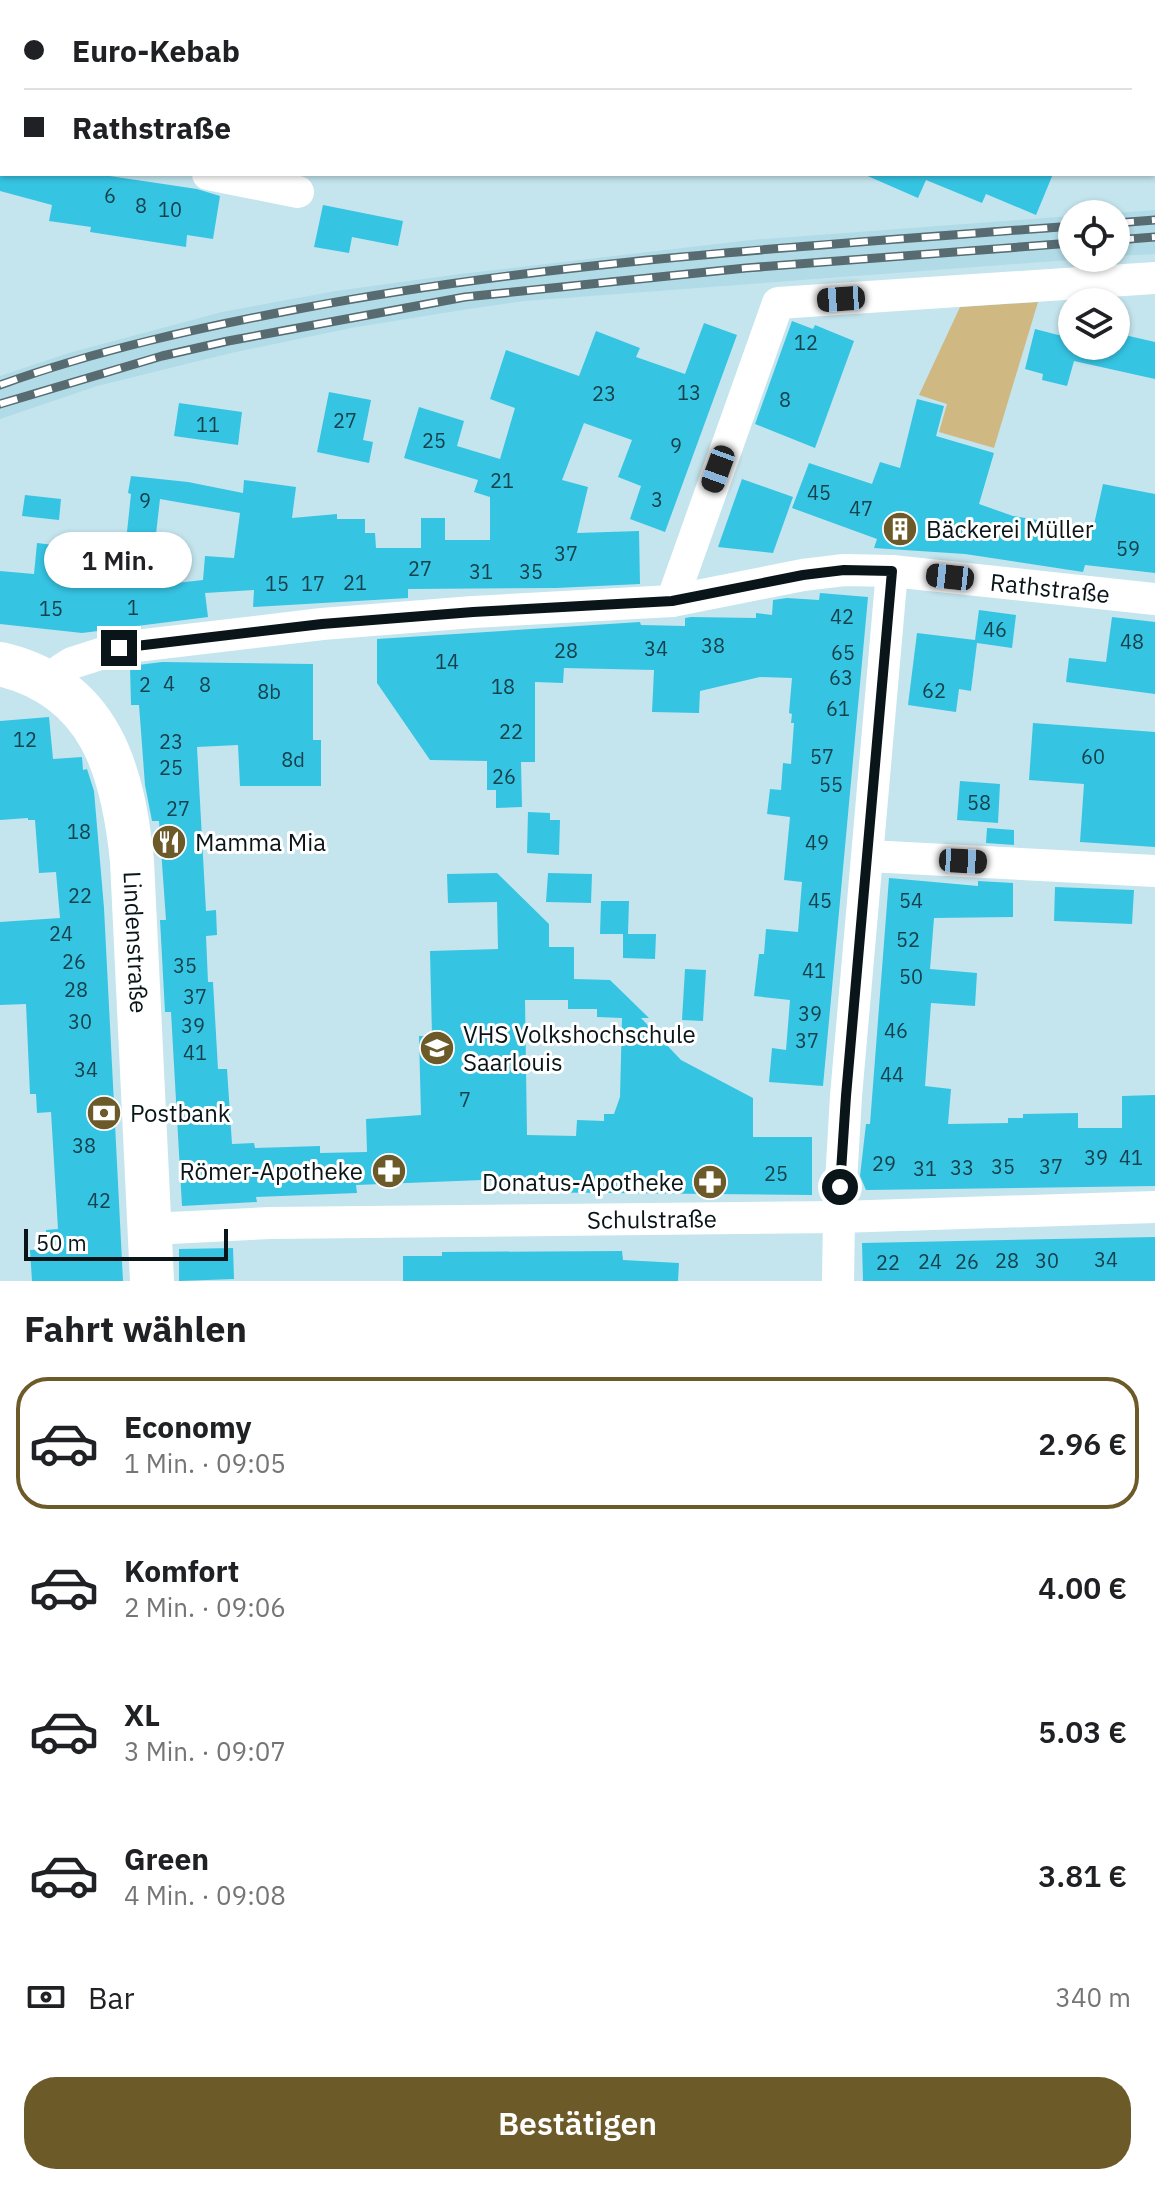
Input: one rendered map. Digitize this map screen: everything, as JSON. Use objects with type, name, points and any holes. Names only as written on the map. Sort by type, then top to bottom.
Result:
[{"type":"street","points":[[218,176],[298,192]]},
{"type":"street","points":[[672,601],[778,303],[1155,278]]},
{"type":"street","name":"Rathstraße","points":[[52,684],[61,670],[72,663],[119,648],[322,624],[672,601],[844,570],[892,571],[1155,599]]},
{"type":"street","points":[[838,1281],[846,1096],[892,571]]},
{"type":"street","name":"Lindenstraße","points":[[0,664],[21,669],[52,684],[81,707],[101,738],[127,810],[152,1281]]},
{"type":"street","points":[[868,856],[1155,871]]},
{"type":"street","name":"Schulstraße","points":[[150,1229],[270,1223],[839,1217],[1155,1207]]},
{"type":"shaded area","points":[[1155,210],[1155,254],[1130,255],[1130,212]]},
{"type":"shaded area","points":[[1058,217],[1058,261],[524,301],[468,309],[351,328],[231,353],[97,386],[0,419],[0,376],[69,353],[222,312],[336,291],[460,274],[751,240]]},
{"type":"shaded area","points":[[1038,302],[994,448],[939,432],[947,404],[919,395],[960,307]]},
{"type":"building","points":[[0,176],[109,176],[197,189],[220,196],[213,239],[187,235],[186,247],[90,232],[91,227],[49,221],[52,205],[0,191]]},
{"type":"building","points":[[868,176],[1052,176],[1036,215],[986,194],[982,203],[926,180],[918,198]]},
{"type":"building","points":[[323,205],[403,221],[398,246],[352,237],[349,253],[314,247]]},
{"type":"building","points":[[792,321],[813,329],[815,325],[854,341],[815,448],[755,424]]},
{"type":"building","points":[[704,323],[737,335],[665,532],[630,519],[641,486],[618,477],[632,440],[584,423],[562,480],[588,487],[577,533],[639,531],[640,584],[408,589],[408,598],[253,607],[254,590],[205,593],[208,617],[82,633],[0,624],[0,571],[34,574],[37,543],[79,548],[77,565],[123,570],[131,476],[188,482],[243,493],[244,480],[296,487],[292,518],[337,514],[337,519],[365,519],[365,533],[375,533],[376,548],[421,548],[421,518],[445,518],[445,540],[490,540],[490,497],[474,492],[478,480],[404,458],[419,407],[464,421],[457,446],[500,459],[515,408],[490,399],[506,350],[579,376],[596,331],[640,348],[636,357],[685,374]],"holes":[[[160,499],[240,513],[234,558],[205,556],[203,580],[150,586]]]},
{"type":"building","points":[[1035,329],[1058,335],[1058,360],[1130,360],[1130,336],[1155,342],[1155,379],[1074,361],[1067,386],[1042,380],[1043,374],[1025,369]]},
{"type":"building","points":[[329,392],[371,400],[363,440],[373,442],[369,463],[317,452]]},
{"type":"building","points":[[917,399],[944,406],[936,436],[994,453],[979,504],[1013,516],[1093,529],[1103,484],[1155,494],[1155,573],[1085,565],[1083,572],[965,554],[874,548],[877,539],[792,508],[809,463],[872,484],[880,462],[900,468]]},
{"type":"building","points":[[179,403],[242,412],[238,445],[174,436]]},
{"type":"building","points":[[742,479],[793,497],[773,553],[718,547]]},
{"type":"building","points":[[25,495],[61,499],[59,520],[22,516]]},
{"type":"building","points":[[820,593],[868,597],[823,1086],[769,1082],[772,1048],[786,1050],[790,1000],[754,996],[759,954],[764,954],[766,929],[798,932],[802,882],[784,880],[790,817],[767,814],[770,789],[781,790],[783,763],[791,764],[794,723],[791,723],[792,714],[789,713],[792,678],[760,677],[700,691],[699,713],[652,712],[654,670],[564,668],[563,683],[535,682],[535,762],[521,762],[522,807],[496,808],[496,790],[487,790],[487,761],[430,760],[377,683],[377,639],[640,622],[641,625],[685,626],[685,618],[691,617],[756,618],[756,613],[772,615],[773,600],[819,600]]},
{"type":"building","points":[[979,610],[1016,615],[1012,648],[977,643],[971,691],[959,689],[956,712],[908,705],[917,633],[975,640]]},
{"type":"building","points":[[1112,617],[1155,622],[1155,694],[1066,682],[1069,658],[1106,662]]},
{"type":"building","points":[[162,662],[313,664],[313,740],[321,740],[321,786],[240,786],[238,745],[197,747],[206,911],[216,910],[217,935],[206,936],[208,982],[213,982],[218,1069],[227,1069],[232,1144],[254,1143],[255,1148],[320,1146],[320,1153],[367,1152],[366,1119],[421,1115],[419,1036],[432,1036],[430,951],[498,949],[497,902],[448,903],[447,874],[497,873],[549,924],[549,947],[574,947],[574,979],[610,980],[649,1018],[641,1018],[681,1060],[753,1098],[753,1137],[812,1137],[812,1195],[508,1192],[508,1179],[356,1185],[357,1193],[256,1197],[257,1202],[182,1206],[171,1012],[165,1012],[160,920],[166,920],[159,821],[152,821],[145,785],[139,705],[131,705],[130,666]],"holes":[[[525,1000],[568,1000],[568,1009],[597,1009],[597,1017],[622,1018],[620,1097],[614,1114],[604,1114],[604,1121],[577,1120],[576,1136],[527,1135]]]},
{"type":"building","points":[[49,717],[53,759],[82,757],[83,770],[87,769],[94,791],[104,908],[123,1281],[32,1281],[30,1250],[47,1249],[46,1230],[58,1229],[51,1112],[37,1113],[36,1094],[30,1094],[26,1004],[0,1005],[0,922],[60,918],[56,872],[39,873],[35,820],[0,820],[0,721]]},
{"type":"building","points":[[1033,723],[1155,732],[1155,847],[1080,842],[1084,784],[1029,780]]},
{"type":"building","points":[[960,781],[1000,784],[998,823],[957,820]]},
{"type":"building","points":[[528,812],[550,813],[550,820],[560,820],[559,855],[527,853]]},
{"type":"building","points":[[987,828],[1014,830],[1014,845],[986,843]]},
{"type":"building","points":[[548,873],[592,874],[591,903],[546,902]]},
{"type":"building","points":[[889,878],[978,886],[978,881],[1013,883],[1013,917],[934,918],[930,969],[977,973],[975,1006],[931,1003],[925,1086],[951,1089],[948,1124],[1008,1123],[1008,1118],[1023,1118],[1023,1114],[1078,1113],[1078,1128],[1122,1128],[1122,1096],[1155,1095],[1155,1186],[866,1190],[860,1176],[866,1124],[870,1124]]},
{"type":"building","points":[[1055,887],[1134,890],[1132,924],[1054,921]]},
{"type":"building","points":[[601,901],[629,901],[628,934],[656,934],[655,959],[623,958],[623,934],[600,934]]},
{"type":"building","points":[[685,969],[706,970],[703,1021],[682,1020]]},
{"type":"building","points":[[1155,1237],[1155,1281],[863,1281],[862,1243]]},
{"type":"building","points":[[233,1248],[234,1279],[179,1281],[179,1249]]},
{"type":"building","points":[[622,1251],[623,1260],[679,1263],[678,1281],[403,1281],[403,1256],[442,1256],[442,1252]]},
{"type":"railway","points":[[1130,222],[1155,220]]},
{"type":"railway","points":[[0,385],[73,361],[185,332],[394,292],[587,266],[1058,227]]},
{"type":"railway","points":[[1130,239],[1155,237]]},
{"type":"railway","points":[[0,404],[162,356],[465,297],[746,268],[1058,244]]},
{"type":"place","name":"Bäckerei Müller","points":[[900,529]]},
{"type":"place","name":"Mamma Mia","points":[[169,842]]},
{"type":"place","name":"VHS Volkshochschule Saarlouis","points":[[437,1048]]},
{"type":"place","name":"Postbank","points":[[104,1113]]},
{"type":"place","name":"Römer-Apotheke","points":[[389,1171]]},
{"type":"place","name":"Donatus-Apotheke","points":[[710,1182]]},
{"type":"route","points":[[119,648],[322,624],[672,601],[803,575],[844,570],[892,571],[840,1187]]}]
